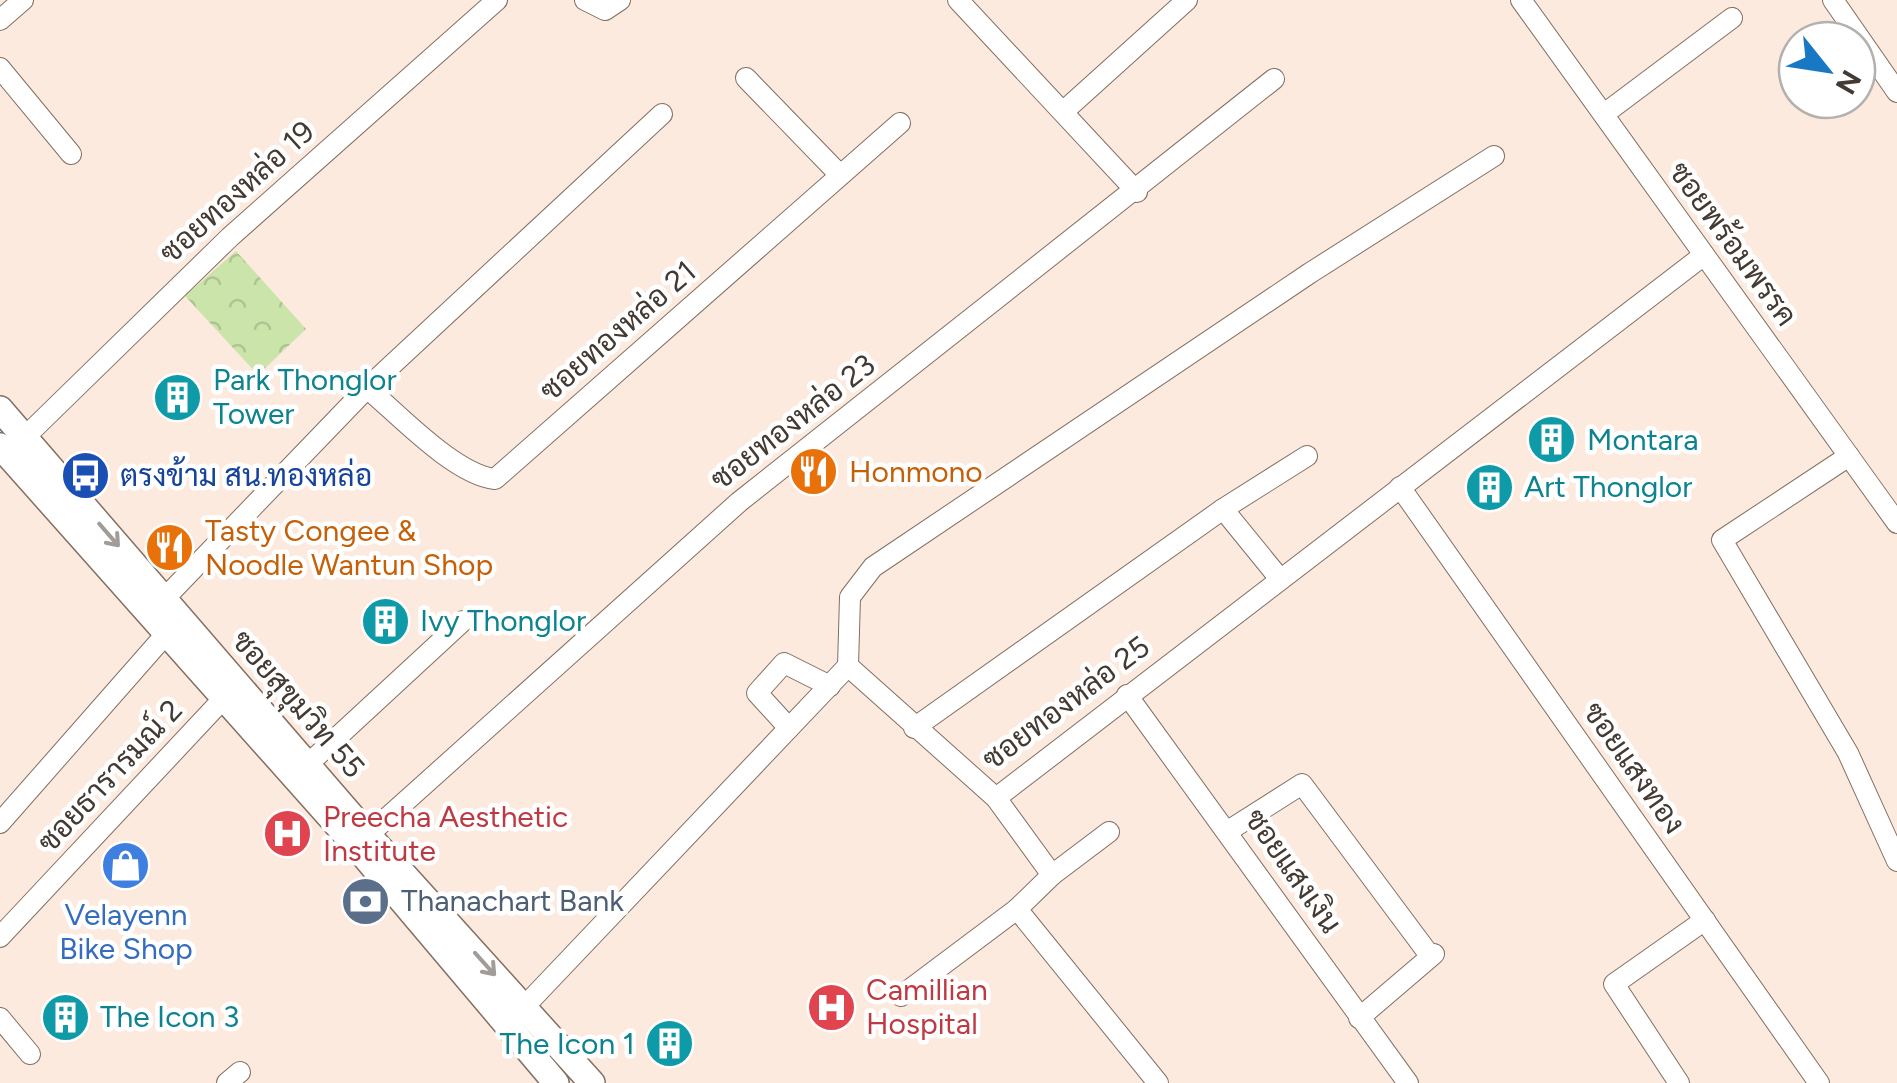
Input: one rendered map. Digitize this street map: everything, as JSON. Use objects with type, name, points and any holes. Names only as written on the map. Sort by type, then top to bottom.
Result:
[{"type":"main road","name":"ซอยสุขุมวิท 55","points":[[0,408],[11,446],[361,839],[592,1083]]},
{"type":"main road","name":"ซอยสุขุมวิท 55","points":[[160,615],[230,692],[307,765],[504,1025],[556,1083]]},
{"type":"main road","points":[[504,1025],[524,1007]]},
{"type":"street","points":[[0,20],[23,0]]},
{"type":"street","name":"ซอยทองหล่อ 19","points":[[11,446],[230,236],[497,0]]},
{"type":"street","points":[[584,0],[605,10],[620,0]]},
{"type":"street","points":[[958,0],[1137,192]]},
{"type":"street","points":[[1064,110],[1186,0]]},
{"type":"street","name":"ซอยพร้อมพรรค","points":[[1522,0],[1849,456],[1891,501],[1897,523]]},
{"type":"street","points":[[1832,0],[1897,92]]},
{"type":"street","points":[[1604,114],[1732,18]]},
{"type":"street","points":[[0,68],[71,154]]},
{"type":"street","points":[[746,78],[840,175]]},
{"type":"street","name":"ซอยทองหล่อ 23","points":[[361,839],[739,502],[1137,192],[1274,79]]},
{"type":"street","points":[[0,823],[160,615],[366,388],[662,114]]},
{"type":"street","name":"ซอยทองหล่อ 21","points":[[366,388],[446,455],[482,477],[495,479],[900,123]]},
{"type":"street","points":[[524,1007],[848,666],[850,597],[874,567],[1277,295],[1494,156]]},
{"type":"street","name":"ซอยทองหล่อ 25","points":[[848,666],[996,798],[1704,255]]},
{"type":"street","points":[[914,728],[1223,509],[1307,456]]},
{"type":"street","points":[[1849,456],[1722,540],[1848,753],[1897,862]]},
{"type":"street","name":"ซอยแสงทอง","points":[[1400,487],[1819,1083]]},
{"type":"street","points":[[1223,509],[1280,579]]},
{"type":"street","points":[[307,765],[463,621]]},
{"type":"street","points":[[789,728],[757,693],[784,663],[830,686]]},
{"type":"street","name":"ซอยธารารมณ์ 2","points":[[0,937],[230,692]]},
{"type":"street","name":"ซอยแสงเงิน","points":[[1127,696],[1408,1083]]},
{"type":"street","points":[[1228,831],[1301,783],[1428,953],[1434,954],[1359,1018]]},
{"type":"street","points":[[996,798],[1052,875]]},
{"type":"street","points":[[901,996],[1109,832]]},
{"type":"street","points":[[1017,908],[1158,1083]]},
{"type":"street","points":[[1679,1083],[1614,984],[1704,920]]},
{"type":"street","points":[[0,1018],[30,1054]]},
{"type":"green space","points":[[236,251],[306,329],[258,375],[185,296]]},
{"type":"place","name":"Park Thonglor Tower","points":[[178,397]]},
{"type":"place","name":"Montara","points":[[1552,440]]},
{"type":"place","name":"Honmono","points":[[814,472]]},
{"type":"place","name":"ตรงข้าม สน.ทองหล่อ","points":[[85,476]]},
{"type":"place","name":"Art Thonglor","points":[[1489,487]]},
{"type":"place","name":"Tasty Congee & Noodle Wantun Shop","points":[[170,548]]},
{"type":"place","name":"Ivy Thonglor","points":[[385,621]]},
{"type":"place","name":"Preecha Aesthetic Institute","points":[[288,834]]},
{"type":"place","name":"Velayenn Bike Shop","points":[[126,866]]},
{"type":"place","name":"Thanachart Bank","points":[[366,901]]},
{"type":"place","name":"Camillian Hospital","points":[[831,1007]]},
{"type":"place","name":"The Icon 3","points":[[65,1017]]},
{"type":"place","name":"The Icon 1","points":[[670,1044]]}]
